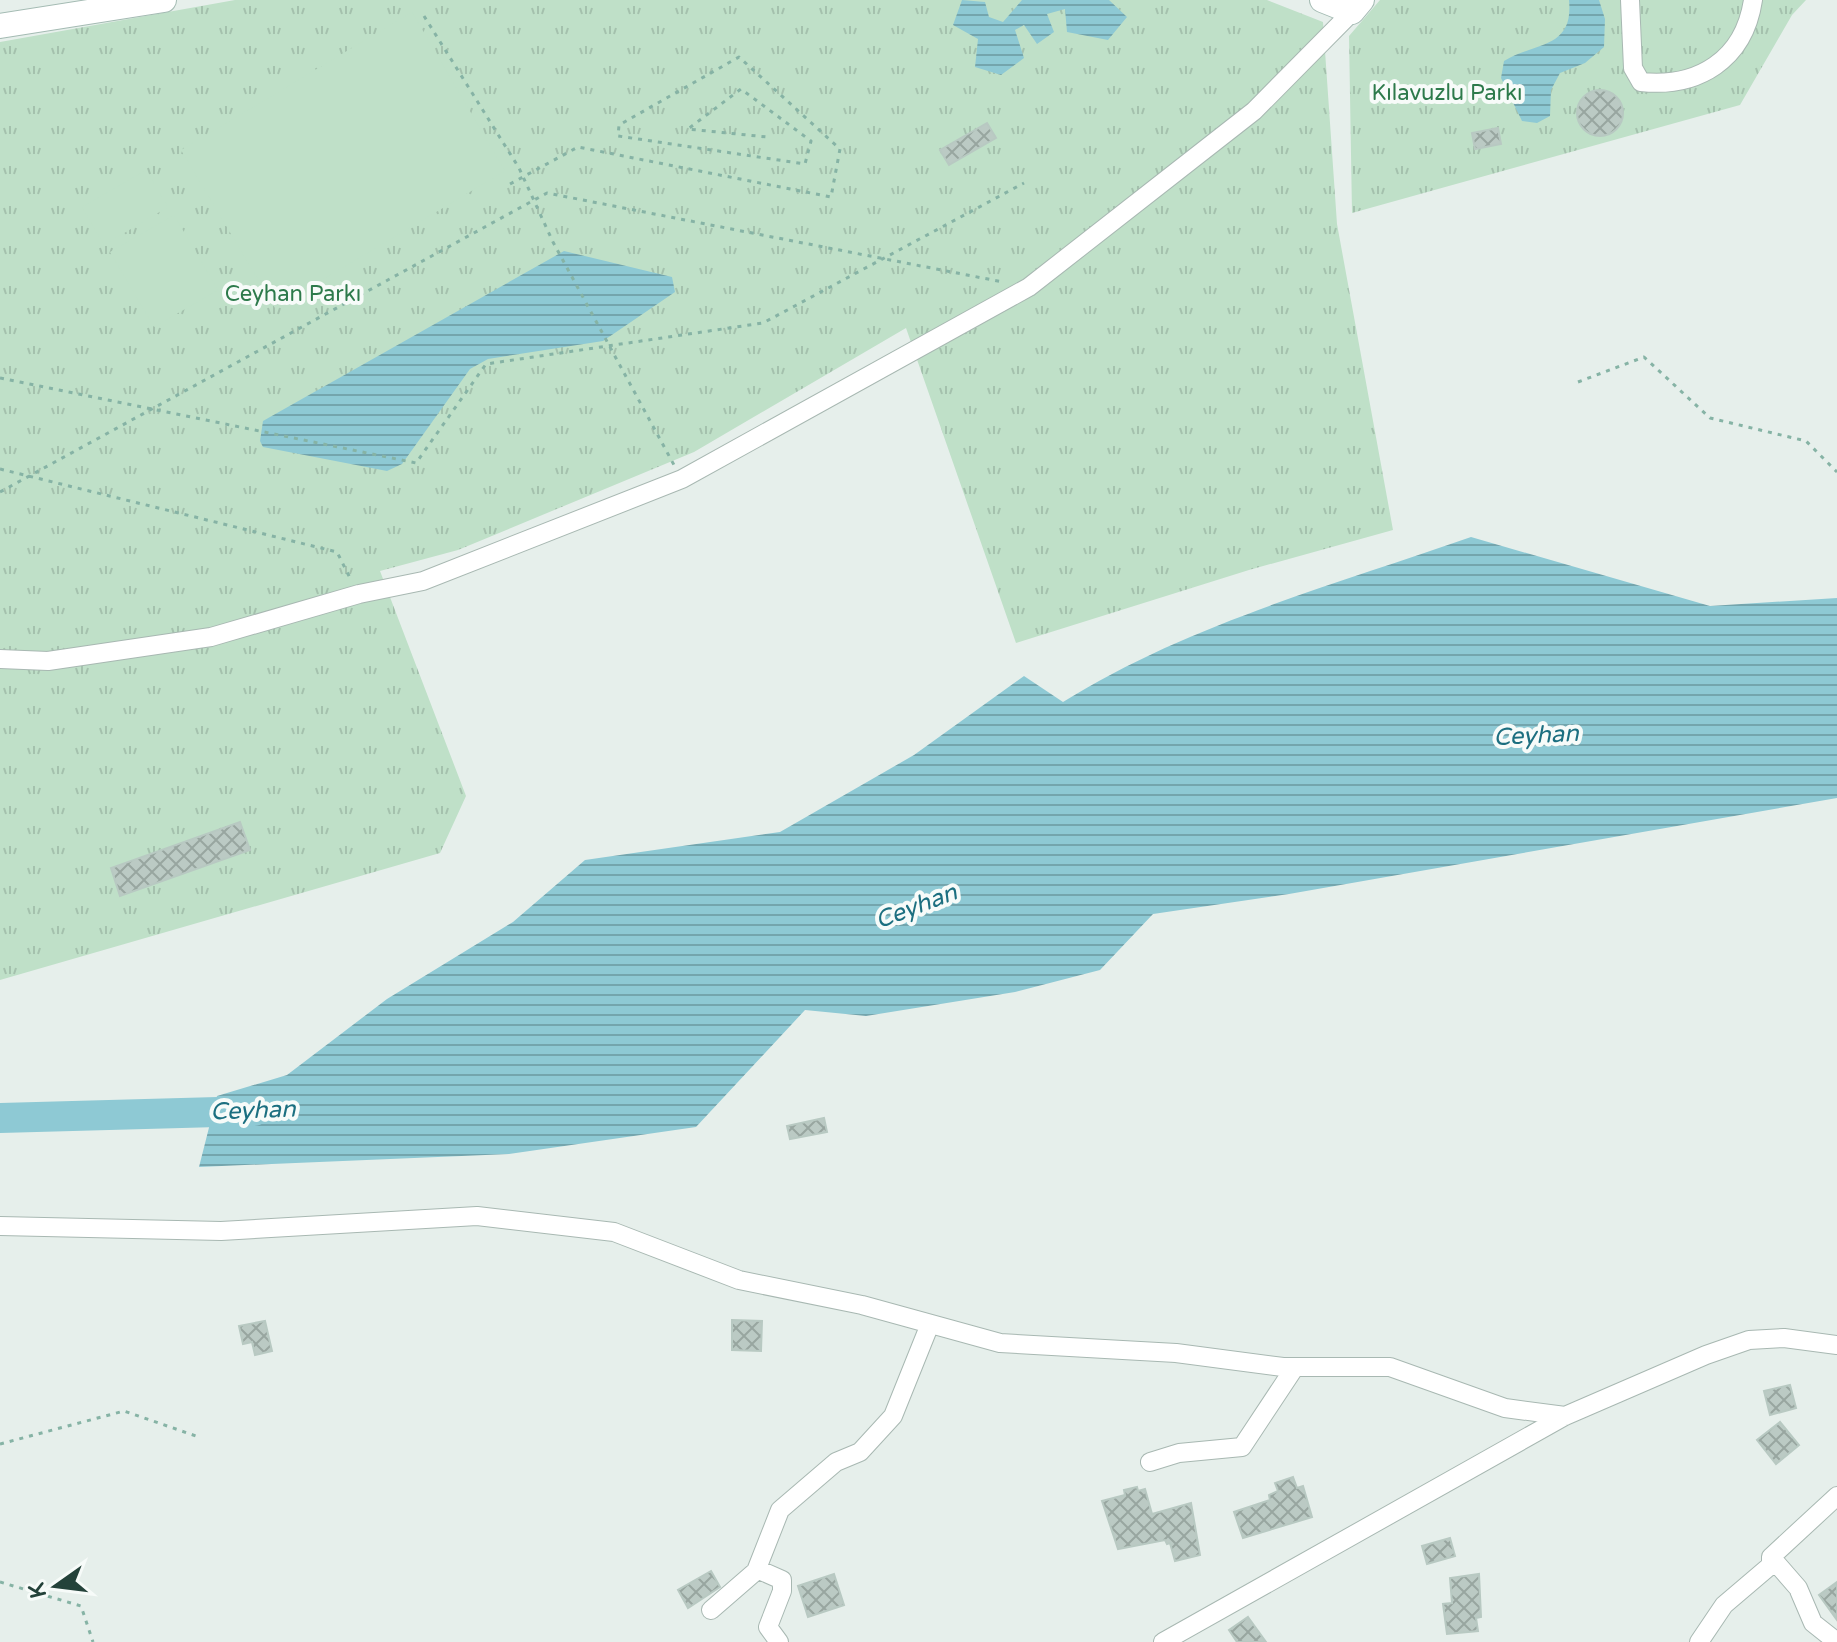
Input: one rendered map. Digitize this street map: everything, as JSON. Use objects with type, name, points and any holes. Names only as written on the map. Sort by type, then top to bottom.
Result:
[{"type":"street","points":[[0,26],[164,0]]},
{"type":"street","points":[[1322,0],[1357,6]]},
{"type":"street","points":[[1630,0],[1633,68],[1641,82],[1668,85],[1701,76],[1720,63],[1750,19],[1753,0]]},
{"type":"street","points":[[0,659],[48,661],[211,637],[359,594],[423,581],[682,479],[1029,287],[1254,111],[1357,6]]},
{"type":"street","points":[[0,1226],[221,1231],[477,1216],[614,1232],[739,1280],[862,1305],[1000,1343],[1176,1353],[1295,1367],[1390,1367],[1505,1408],[1565,1416]]},
{"type":"street","points":[[711,1610],[757,1569],[780,1510],[836,1462],[860,1452],[893,1416],[930,1324]]},
{"type":"street","points":[[1163,1642],[1565,1416],[1706,1355],[1749,1340],[1784,1338],[1837,1345]]},
{"type":"street","points":[[1150,1462],[1179,1453],[1242,1447],[1295,1367]]},
{"type":"street","points":[[1699,1642],[1724,1605],[1771,1565],[1771,1557],[1837,1496]]},
{"type":"street","points":[[1771,1557],[1798,1588],[1813,1623],[1837,1642]]},
{"type":"street","points":[[757,1569],[782,1580],[782,1591],[768,1627],[779,1642]]},
{"type":"path","points":[[424,16],[523,178],[682,479]]},
{"type":"path","points":[[510,184],[578,147],[831,197],[840,149],[739,57],[619,125],[618,136],[805,164],[811,141],[741,89],[688,129],[767,137]]},
{"type":"path","points":[[0,378],[416,463],[486,364],[763,323],[1024,183]]},
{"type":"path","points":[[0,492],[547,193],[1029,287]]},
{"type":"path","points":[[1578,382],[1644,357],[1710,418],[1806,441],[1837,472]]},
{"type":"path","points":[[0,469],[337,552],[359,594]]},
{"type":"path","points":[[0,1444],[124,1411],[196,1436]]},
{"type":"path","points":[[0,1582],[81,1606],[93,1642]]},
{"type":"green space","name":"Ceyhan Parkı","points":[[235,0],[1267,0],[1323,22],[1337,224],[1393,530],[1249,570],[1016,643],[906,328],[694,452],[458,550],[380,571],[466,796],[440,853],[0,980],[0,42]]},
{"type":"green space","name":"Kılavuzlu Parkı","points":[[1380,0],[1806,0],[1792,15],[1740,105],[1352,213],[1349,36]]},
{"type":"green space","points":[[412,12],[505,171],[275,308],[181,150]]},
{"type":"green space","points":[[146,170],[168,207],[104,245],[82,207]]},
{"type":"green space","points":[[174,215],[218,290],[154,327],[110,252]]},
{"type":"water","points":[[962,0],[985,2],[989,17],[1003,22],[1022,0],[1109,0],[1127,17],[1108,40],[1067,32],[1065,9],[1047,14],[1054,32],[1037,44],[1024,25],[1015,30],[1024,58],[1001,75],[975,67],[978,39],[953,25]]},
{"type":"water","points":[[1569,0],[1599,0],[1605,19],[1604,47],[1585,63],[1560,73],[1551,90],[1550,116],[1537,123],[1522,121],[1501,78],[1504,61],[1559,36],[1569,16]]},
{"type":"water","points":[[564,251],[672,277],[675,292],[603,341],[488,359],[470,369],[402,464],[387,471],[263,447],[260,441],[263,421]]},
{"type":"water","points":[[1471,537],[1710,606],[1837,598],[1837,798],[1289,894],[1153,914],[1100,970],[1015,992],[866,1016],[805,1010],[696,1127],[509,1154],[199,1167],[217,1096],[287,1075],[387,999],[513,922],[585,860],[780,832],[914,755],[1024,676],[1063,702],[1159,650],[1210,629]]},
{"type":"building","points":[[1600,90],[1616,97],[1623,113],[1616,129],[1600,136],[1584,129],[1577,113],[1584,97]]},
{"type":"building","points":[[987,123],[996,138],[949,165],[940,150]]},
{"type":"building","points":[[1498,128],[1501,144],[1475,149],[1472,133]]},
{"type":"building","points":[[240,822],[250,850],[120,896],[111,868]]},
{"type":"building","points":[[824,1118],[827,1132],[790,1139],[787,1126]]},
{"type":"building","points":[[732,1320],[762,1321],[761,1351],[732,1350]]},
{"type":"building","points":[[265,1321],[272,1351],[255,1355],[252,1342],[243,1344],[239,1326]]},
{"type":"building","points":[[1790,1385],[1796,1408],[1770,1415],[1764,1391]]},
{"type":"building","points":[[1780,1422],[1799,1445],[1776,1464],[1757,1440]]},
{"type":"building","points":[[1293,1477],[1297,1488],[1303,1486],[1312,1517],[1243,1538],[1234,1512],[1270,1500],[1269,1495],[1278,1491],[1275,1483]]},
{"type":"building","points":[[1137,1487],[1138,1491],[1145,1489],[1152,1514],[1191,1503],[1200,1555],[1175,1561],[1170,1543],[1167,1544],[1165,1540],[1118,1549],[1102,1501],[1125,1495],[1124,1490]]},
{"type":"building","points":[[1450,1538],[1455,1556],[1427,1564],[1422,1546]]},
{"type":"building","points":[[711,1571],[720,1587],[688,1608],[678,1590]]},
{"type":"building","points":[[834,1574],[844,1605],[808,1617],[798,1586]]},
{"type":"building","points":[[1479,1574],[1481,1617],[1476,1618],[1478,1631],[1447,1634],[1443,1604],[1452,1603],[1450,1578]]},
{"type":"building","points":[[1837,1582],[1837,1620],[1819,1595]]},
{"type":"building","points":[[1248,1617],[1266,1642],[1237,1642],[1229,1630]]},
{"type":"waterway","name":"Ceyhan","points":[[0,1118],[254,1111]]}]
